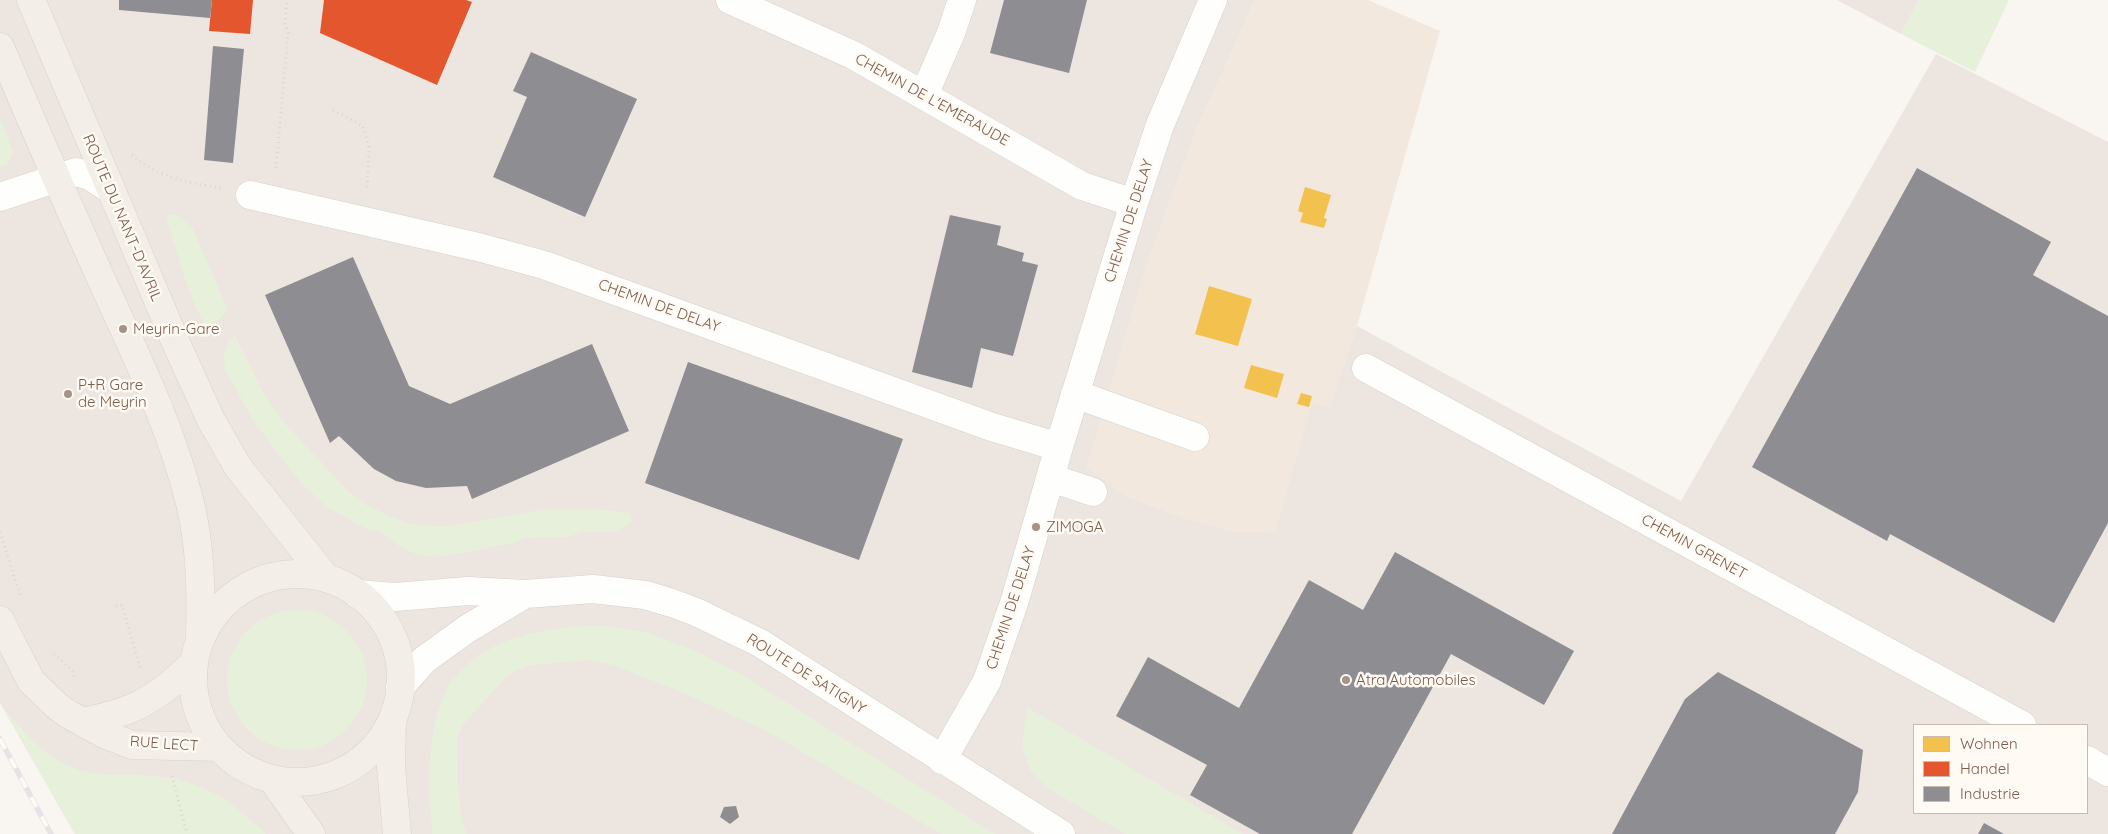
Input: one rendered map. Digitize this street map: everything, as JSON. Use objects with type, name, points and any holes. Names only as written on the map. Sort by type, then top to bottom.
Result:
[{"type":"main road","name":"ROUTE DU NANT-D'AVRIL","points":[[31,0],[210,420],[238,467],[326,578]]},
{"type":"main road","points":[[0,47],[161,413],[178,460],[190,504],[202,588],[194,689],[198,710],[207,730],[219,747],[244,767],[272,779],[302,782],[316,780],[343,771],[356,764],[377,744],[392,719]]},
{"type":"main road","points":[[197,652],[206,626],[220,608],[237,593],[251,585],[280,575],[296,574],[326,578],[358,594],[382,619],[391,634],[400,669],[400,686],[392,719],[391,767],[397,834]]},
{"type":"main road","name":"RUE LECT","points":[[0,620],[31,681],[57,706],[104,734],[132,745],[219,747]]},
{"type":"main road","name":"RUE LECT","points":[[84,722],[134,708],[170,685],[197,652]]},
{"type":"main road","points":[[272,779],[311,834]]},
{"type":"street","name":"CHEMIN DE L'EMERAUDE","points":[[730,0],[853,55],[1082,186],[1134,203]]},
{"type":"street","points":[[924,95],[951,33],[962,0]]},
{"type":"street","name":"CHEMIN DE DELAY","points":[[942,760],[987,681],[1015,600],[1059,447],[1134,203],[1160,125],[1213,0]]},
{"type":"street","points":[[0,197],[76,172],[90,176],[110,189]]},
{"type":"street","name":"CHEMIN DE DELAY","points":[[259,197],[478,247],[560,270],[992,427],[1059,447]]},
{"type":"street","name":"CHEMIN GRENET","points":[[1366,368],[2020,724]]},
{"type":"street","points":[[1075,394],[1195,437]]},
{"type":"street","points":[[1051,478],[1093,492]]},
{"type":"street","name":"ROUTE DE SATIGNY","points":[[358,594],[395,597],[468,592],[524,594],[593,590],[645,595],[696,612],[760,643],[1061,834]]},
{"type":"street","name":"ROUTE DE SATIGNY","points":[[400,686],[424,660],[524,594]]},
{"type":"street","points":[[2088,761],[2108,772]]},
{"type":"path","points":[[129,152],[144,165],[172,178],[235,190],[259,197],[274,187],[288,34],[285,24],[287,0]]},
{"type":"path","points":[[333,110],[362,126],[365,133],[369,147],[366,221]]},
{"type":"path","points":[[116,606],[122,605],[140,669]]},
{"type":"path","points":[[170,768],[187,834]]},
{"type":"shaded area","points":[[0,0],[1255,0],[1196,131],[1146,267],[1087,467],[1126,496],[1187,519],[1235,532],[1275,531],[1312,402],[1330,408],[1357,326],[1681,501],[1936,54],[2108,142],[2108,834],[75,834],[0,703]]},
{"type":"shaded area","points":[[1255,0],[1368,0],[1440,31],[1357,326],[1330,409],[1312,402],[1275,531],[1235,532],[1187,519],[1126,496],[1087,467],[1146,267],[1196,131]]},
{"type":"shaded area","points":[[1837,0],[1919,0],[1901,34]]},
{"type":"green space","points":[[1919,0],[2009,0],[1975,72],[1901,34]]},
{"type":"green space","points":[[0,118],[13,152],[8,164],[0,167]]},
{"type":"green space","points":[[171,214],[180,216],[193,229],[228,310],[208,331],[189,290],[179,261],[166,218]]},
{"type":"green space","points":[[235,335],[266,398],[282,420],[347,490],[366,505],[387,515],[407,523],[426,526],[451,526],[545,509],[605,510],[630,513],[632,520],[618,532],[582,532],[568,537],[526,538],[513,543],[433,557],[416,554],[399,546],[380,532],[368,530],[325,506],[302,484],[252,419],[225,369],[224,354],[228,342]]},
{"type":"green space","points":[[297,610],[311,611],[324,615],[347,630],[362,653],[366,666],[366,694],[362,707],[347,730],[324,745],[311,749],[297,750],[283,749],[270,745],[247,730],[232,707],[228,694],[227,680],[228,666],[232,653],[247,630],[270,615],[283,611]]},
{"type":"green space","points":[[580,626],[611,626],[646,632],[696,651],[746,677],[995,834],[941,834],[765,730],[679,691],[613,665],[590,660],[531,665],[505,678],[463,725],[457,740],[458,786],[462,820],[467,834],[432,834],[430,759],[432,741],[440,705],[449,684],[471,661],[499,644],[547,630]]},
{"type":"green space","points":[[1,705],[18,725],[47,753],[70,766],[97,774],[160,777],[194,784],[237,808],[266,834],[75,834]]},
{"type":"green space","points":[[1027,707],[1243,834],[1125,834],[1049,789],[1030,770],[1022,746]]},
{"type":"building: Wohnen","points":[[1305,187],[1331,195],[1324,218],[1327,219],[1324,228],[1300,222],[1303,213],[1298,211]]},
{"type":"building: Wohnen","points":[[1209,286],[1252,299],[1238,346],[1195,334]]},
{"type":"building: Wohnen","points":[[1251,365],[1284,374],[1277,398],[1244,388]]},
{"type":"building: Wohnen","points":[[1301,393],[1312,396],[1309,407],[1297,404]]},
{"type":"building: Handel","points":[[212,0],[253,0],[250,34],[209,31]]},
{"type":"building: Handel","points":[[324,0],[466,0],[472,2],[437,85],[320,33]]},
{"type":"building: Industrie","points":[[119,0],[212,0],[210,18],[119,10]]},
{"type":"building: Industrie","points":[[1004,0],[1087,0],[1069,73],[990,53]]},
{"type":"building: Industrie","points":[[213,46],[244,49],[233,163],[204,160]]},
{"type":"building: Industrie","points":[[531,52],[637,99],[585,217],[493,177],[527,97],[513,91]]},
{"type":"building: Industrie","points":[[1917,168],[2051,242],[2033,275],[2108,316],[2108,523],[2054,623],[1890,534],[1887,541],[1752,467]]},
{"type":"building: Industrie","points":[[950,215],[1001,226],[997,245],[1024,253],[1022,261],[1038,265],[1013,356],[981,348],[972,388],[912,372]]},
{"type":"building: Industrie","points":[[353,257],[409,386],[450,404],[592,344],[629,431],[472,499],[467,486],[426,488],[396,481],[374,469],[339,436],[330,443],[265,295]]},
{"type":"building: Industrie","points":[[688,362],[903,439],[859,560],[645,483]]},
{"type":"building: Industrie","name":"Atra Automobiles","points":[[1395,552],[1574,651],[1544,705],[1451,654],[1352,834],[1260,834],[1190,795],[1207,765],[1116,716],[1148,657],[1239,708],[1309,580],[1363,610]]},
{"type":"building: Industrie","points":[[1718,672],[1863,750],[1858,792],[1835,834],[1612,834],[1685,699]]},
{"type":"building: Industrie","points":[[736,806],[739,817],[730,824],[720,817],[724,807]]},
{"type":"building: Industrie","points":[[1984,823],[2004,834],[1978,834]]},
{"type":"railway","points":[[0,739],[51,834]]},
{"type":"place","name":"Meyrin-Gare","points":[[123,329]]},
{"type":"place","name":"P+R Gare de Meyrin","points":[[68,394]]},
{"type":"place","name":"ZIMOGA","points":[[1036,527]]},
{"type":"place","name":"Atra Automobiles","points":[[1346,680]]}]
